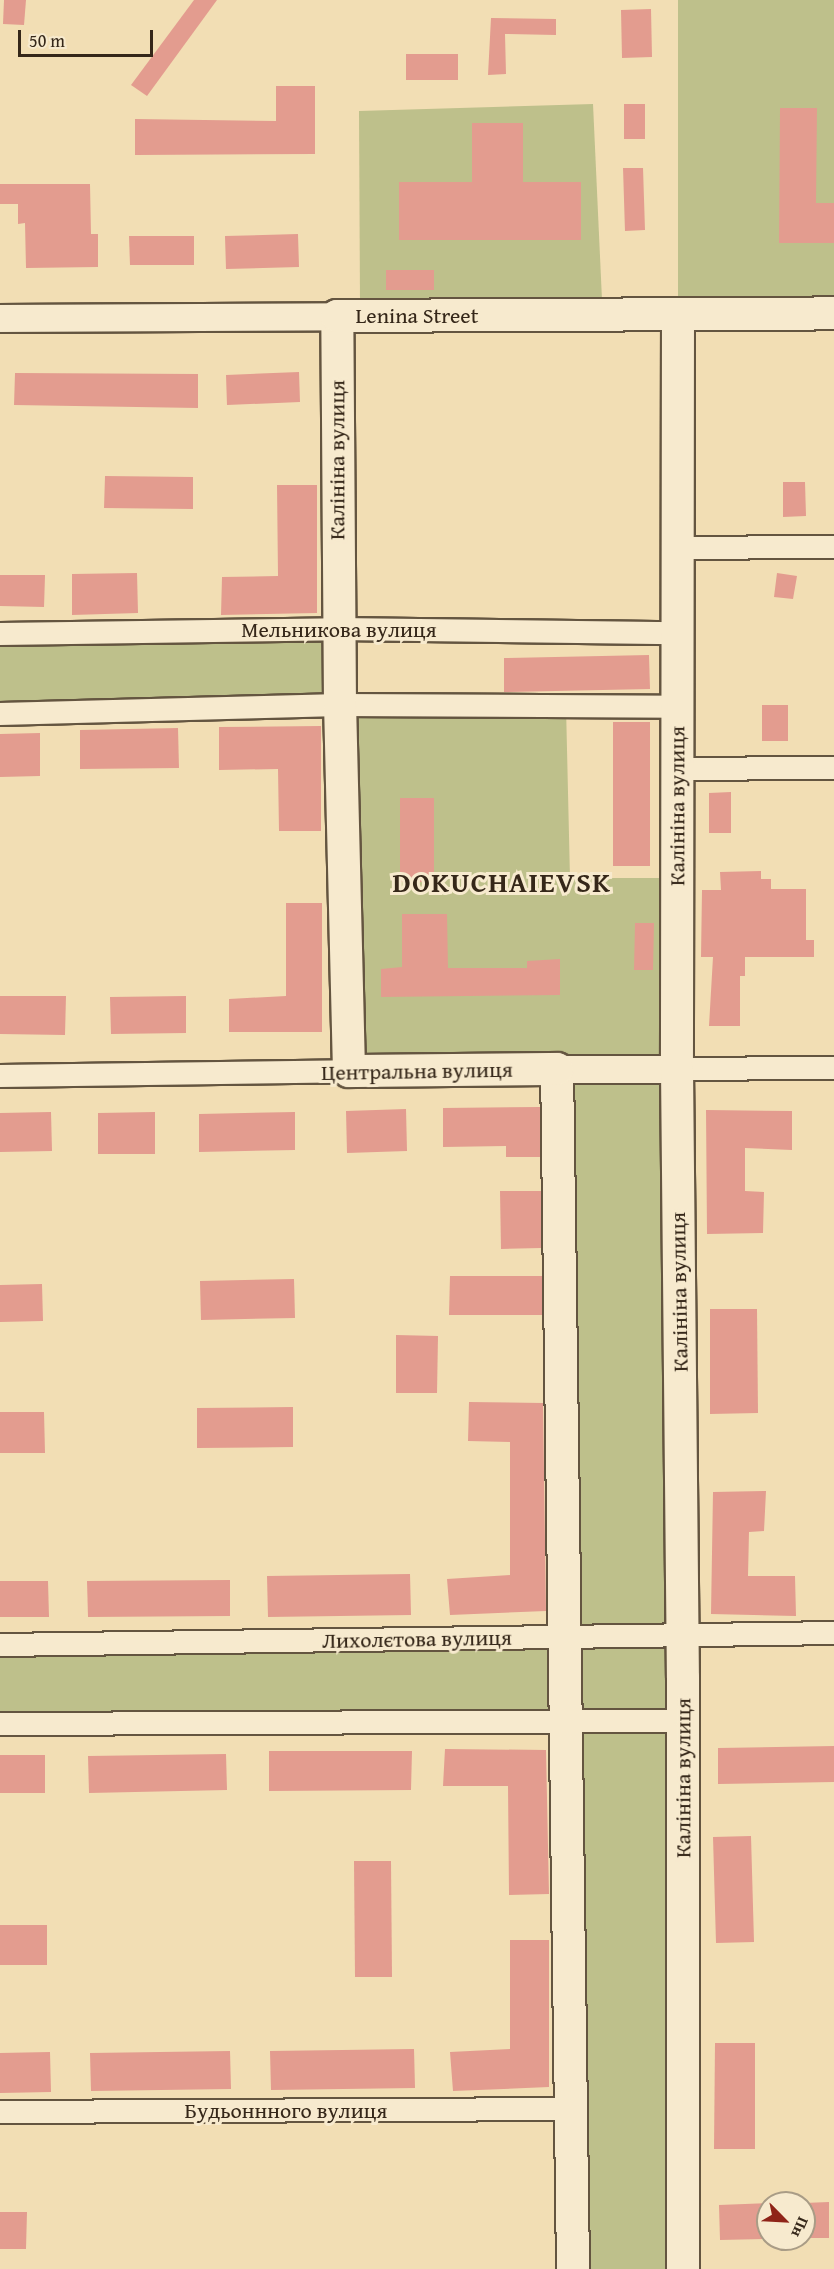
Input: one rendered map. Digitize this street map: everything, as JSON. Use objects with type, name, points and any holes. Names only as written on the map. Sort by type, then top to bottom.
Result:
[{"type":"main road","name":"Lenina Street","points":[[337,316],[834,312]]},
{"type":"main road","name":"Калініна вулиця","points":[[678,314],[677,1069],[683,1721],[683,2269]]},
{"type":"main road","name":"Калініна вулиця","points":[[337,316],[338,629],[348,1071]]},
{"type":"main road","name":"Центральна вулиця","points":[[348,1071],[557,1069]]},
{"type":"main road","points":[[557,1069],[573,2269]]},
{"type":"street","name":"Lenina Street","points":[[0,318],[337,316]]},
{"type":"street","points":[[678,548],[834,547]]},
{"type":"street","name":"Мельникова вулиця","points":[[0,634],[338,629],[678,633]]},
{"type":"street","points":[[0,714],[340,705],[677,707]]},
{"type":"street","points":[[677,769],[834,768]]},
{"type":"street","name":"Центральна вулиця","points":[[557,1069],[834,1068]]},
{"type":"street","name":"Центральна вулиця","points":[[0,1076],[348,1071]]},
{"type":"street","name":"Лихолєтова вулиця","points":[[0,1645],[834,1633]]},
{"type":"street","points":[[0,1724],[683,1721]]},
{"type":"street","name":"Будьоннного вулиця","points":[[0,2112],[572,2109]]},
{"type":"green space","points":[[678,0],[834,0],[834,297],[678,299]]},
{"type":"green space","points":[[593,104],[602,300],[360,302],[359,111]]},
{"type":"green space","points":[[327,629],[328,705],[0,714],[0,634]]},
{"type":"green space","points":[[351,705],[566,706],[570,878],[666,878],[674,2269],[587,2269],[570,1056],[358,1059]]},
{"type":"green space","points":[[551,1637],[553,1721],[0,1724],[0,1645]]},
{"type":"building","points":[[4,0],[26,0],[24,25],[3,24]]},
{"type":"building","points":[[194,0],[217,0],[147,96],[131,85]]},
{"type":"building","points":[[651,9],[652,57],[622,58],[621,10]]},
{"type":"building","points":[[491,18],[556,19],[556,35],[505,34],[506,74],[488,75]]},
{"type":"building","points":[[406,54],[458,54],[458,80],[406,80]]},
{"type":"building","points":[[276,86],[315,86],[315,154],[135,155],[135,119],[276,121]]},
{"type":"building","points":[[624,104],[645,104],[645,139],[624,139]]},
{"type":"building","points":[[780,108],[817,108],[816,203],[834,203],[834,243],[779,243]]},
{"type":"building","points":[[472,123],[523,123],[523,182],[581,182],[581,240],[399,240],[399,182],[472,182]]},
{"type":"building","points":[[623,168],[643,168],[645,230],[625,231]]},
{"type":"building","points":[[0,184],[90,184],[91,234],[98,234],[98,267],[26,268],[25,223],[18,224],[18,204],[0,204]]},
{"type":"building","points":[[298,234],[299,267],[226,269],[225,236]]},
{"type":"building","points":[[129,236],[194,236],[194,265],[130,265]]},
{"type":"building","points":[[386,270],[434,270],[434,290],[386,290]]},
{"type":"building","points":[[299,372],[300,402],[227,405],[226,375]]},
{"type":"building","points":[[15,373],[198,374],[198,408],[14,405]]},
{"type":"building","points":[[105,476],[193,477],[193,509],[104,508]]},
{"type":"building","points":[[783,482],[805,482],[806,516],[783,517]]},
{"type":"building","points":[[277,485],[317,485],[317,613],[221,615],[222,577],[278,576]]},
{"type":"building","points":[[137,573],[138,613],[72,615],[72,574]]},
{"type":"building","points":[[777,573],[797,576],[793,599],[774,597]]},
{"type":"building","points":[[0,575],[45,575],[44,607],[0,606]]},
{"type":"building","points":[[649,655],[650,689],[504,692],[504,658]]},
{"type":"building","points":[[762,705],[788,705],[788,741],[762,741]]},
{"type":"building","points":[[613,722],[650,722],[650,866],[613,866]]},
{"type":"building","points":[[321,726],[321,831],[279,831],[278,769],[219,770],[219,727]]},
{"type":"building","points":[[178,728],[179,768],[80,769],[80,730]]},
{"type":"building","points":[[40,733],[40,776],[0,777],[0,734]]},
{"type":"building","points":[[731,792],[731,833],[709,833],[709,793]]},
{"type":"building","points":[[400,798],[434,798],[434,882],[400,882]]},
{"type":"building","points":[[761,871],[761,879],[771,879],[771,889],[806,889],[806,940],[814,940],[814,957],[745,957],[745,976],[740,976],[740,1026],[709,1026],[713,957],[701,957],[702,890],[721,890],[720,872]]},
{"type":"building","points":[[286,903],[322,903],[322,1032],[229,1032],[229,999],[286,996]]},
{"type":"building","points":[[402,914],[447,914],[448,968],[527,968],[527,961],[560,959],[560,995],[381,997],[381,969],[402,967]]},
{"type":"building","points":[[635,923],[654,923],[653,970],[634,970]]},
{"type":"building","points":[[0,996],[66,996],[65,1035],[0,1034]]},
{"type":"building","points":[[186,996],[186,1033],[111,1034],[110,997]]},
{"type":"building","points":[[540,1107],[540,1157],[506,1157],[506,1146],[443,1147],[443,1108]]},
{"type":"building","points":[[406,1109],[407,1151],[347,1153],[346,1111]]},
{"type":"building","points":[[706,1110],[792,1111],[792,1150],[745,1148],[745,1191],[764,1192],[763,1233],[707,1234]]},
{"type":"building","points":[[51,1112],[52,1151],[0,1152],[0,1113]]},
{"type":"building","points":[[155,1112],[155,1154],[98,1154],[98,1113]]},
{"type":"building","points":[[295,1112],[295,1150],[199,1152],[199,1114]]},
{"type":"building","points":[[500,1191],[541,1191],[541,1248],[501,1249]]},
{"type":"building","points":[[450,1276],[542,1276],[542,1315],[449,1315]]},
{"type":"building","points":[[294,1279],[295,1318],[201,1320],[200,1281]]},
{"type":"building","points":[[42,1284],[43,1321],[0,1322],[0,1285]]},
{"type":"building","points":[[710,1309],[757,1309],[758,1413],[710,1414]]},
{"type":"building","points":[[396,1335],[438,1336],[437,1393],[396,1393]]},
{"type":"building","points":[[469,1402],[543,1403],[546,1611],[450,1615],[447,1579],[510,1575],[510,1442],[468,1441]]},
{"type":"building","points":[[293,1407],[293,1447],[197,1448],[197,1408]]},
{"type":"building","points":[[0,1412],[44,1412],[45,1453],[0,1453]]},
{"type":"building","points":[[766,1491],[764,1531],[749,1532],[748,1576],[795,1576],[796,1616],[711,1614],[713,1492]]},
{"type":"building","points":[[410,1574],[411,1615],[268,1617],[267,1576]]},
{"type":"building","points":[[230,1580],[230,1616],[88,1617],[87,1581]]},
{"type":"building","points":[[0,1581],[48,1581],[49,1617],[0,1617]]},
{"type":"building","points":[[834,1746],[834,1782],[718,1784],[718,1748]]},
{"type":"building","points":[[445,1749],[546,1750],[549,1894],[509,1895],[508,1786],[443,1786]]},
{"type":"building","points":[[269,1751],[412,1751],[411,1790],[269,1791]]},
{"type":"building","points":[[226,1754],[227,1790],[89,1793],[88,1756]]},
{"type":"building","points":[[0,1755],[45,1755],[45,1793],[0,1793]]},
{"type":"building","points":[[751,1836],[754,1942],[716,1943],[713,1837]]},
{"type":"building","points":[[354,1861],[391,1861],[392,1977],[355,1977]]},
{"type":"building","points":[[0,1925],[47,1925],[47,1965],[0,1965]]},
{"type":"building","points":[[510,1940],[549,1940],[549,2087],[453,2091],[450,2052],[510,2049]]},
{"type":"building","points":[[715,2043],[755,2043],[755,2149],[714,2149]]},
{"type":"building","points":[[414,2049],[415,2088],[271,2090],[270,2051]]},
{"type":"building","points":[[230,2051],[231,2089],[91,2091],[90,2053]]},
{"type":"building","points":[[50,2052],[51,2092],[0,2093],[0,2053]]},
{"type":"building","points":[[829,2202],[829,2238],[816,2238],[816,2203]]},
{"type":"building","points":[[756,2203],[756,2239],[720,2240],[719,2205]]},
{"type":"building","points":[[0,2212],[27,2212],[26,2249],[0,2249]]},
{"type":"district","name":"DOKUCHAIEVSK","points":[[502,882]]}]
